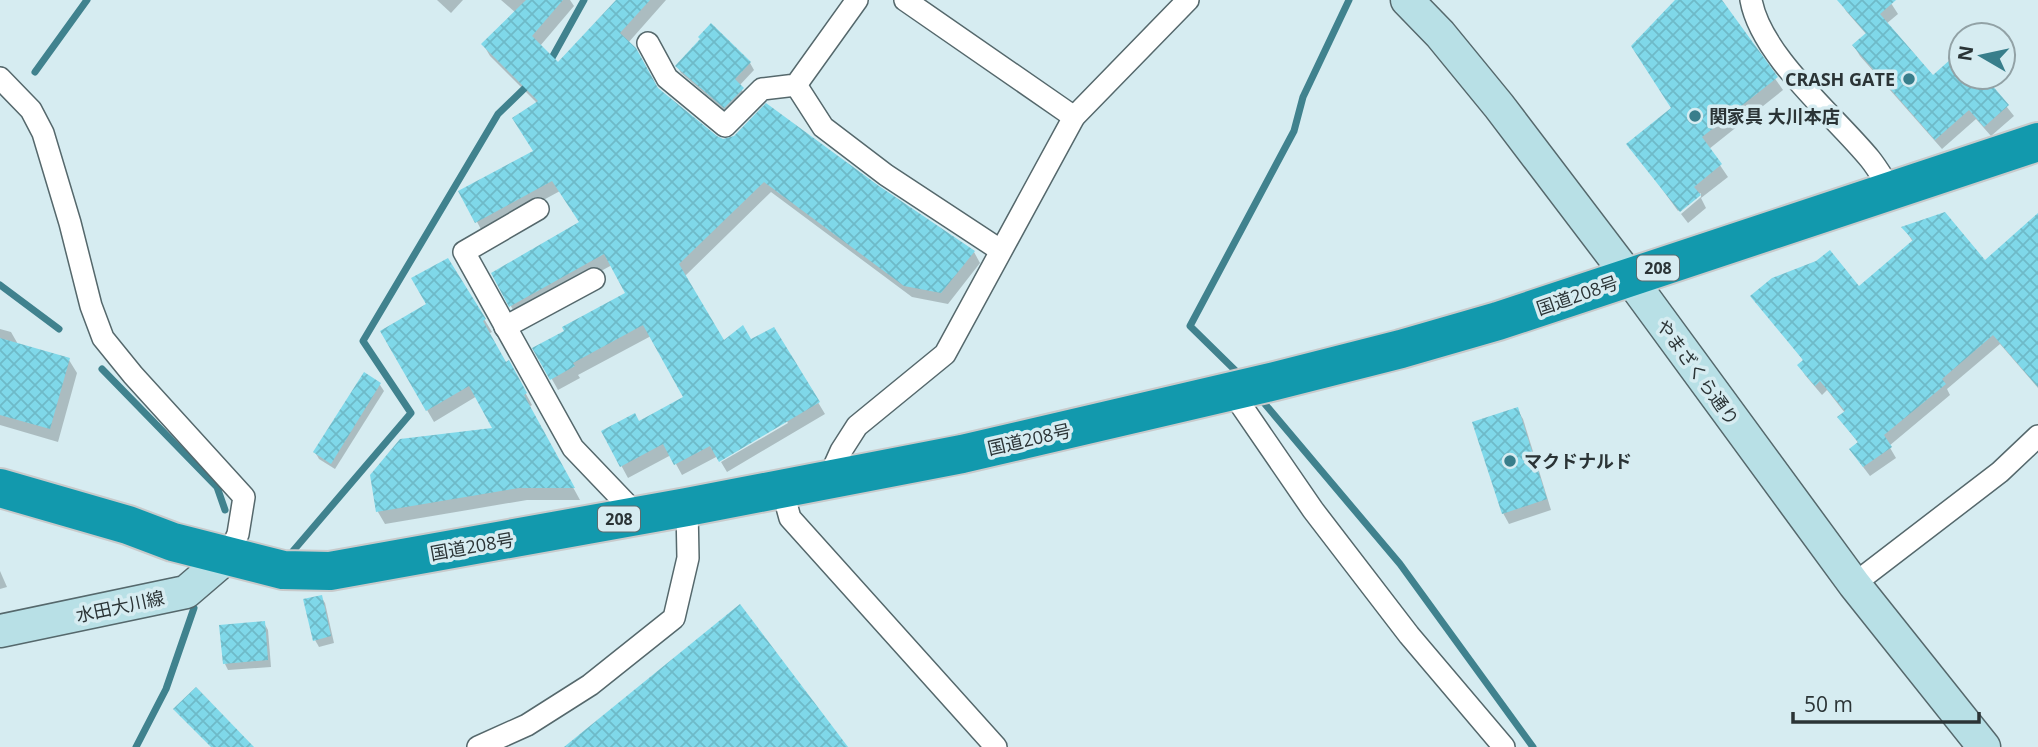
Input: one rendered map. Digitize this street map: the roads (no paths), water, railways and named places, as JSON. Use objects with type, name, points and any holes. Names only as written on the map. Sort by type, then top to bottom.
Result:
[{"type":"highway","name":"国道208号","points":[[0,488],[128,525],[173,542],[283,570],[330,570],[638,516],[962,454],[1401,349],[1498,321],[2038,142]]},
{"type":"street","points":[[648,43],[667,78],[725,126],[762,89],[796,85],[857,0]]},
{"type":"street","points":[[905,0],[1074,117]]},
{"type":"street","points":[[828,480],[841,451],[857,426],[945,354],[1074,117],[1188,0]]},
{"type":"street","name":"やまざくら通り","points":[[1407,0],[1440,34],[1499,106],[1629,277],[1854,584],[1984,747]]},
{"type":"street","points":[[1751,0],[1758,25],[1779,56],[1871,160],[1891,191]]},
{"type":"street","points":[[0,78],[31,110],[43,133],[91,306],[103,338],[132,375],[244,497],[238,534],[228,556]]},
{"type":"street","points":[[796,85],[823,127],[886,175],[1000,250]]},
{"type":"street","points":[[538,209],[464,252],[573,448],[638,516]]},
{"type":"street","points":[[505,327],[594,279]]},
{"type":"street","points":[[1249,387],[1329,531],[1409,635],[1504,747]]},
{"type":"street","points":[[1854,584],[2000,472],[2038,436]]},
{"type":"street","points":[[782,489],[790,518],[996,747]]},
{"type":"street","points":[[478,747],[527,725],[590,685],[674,618],[688,558],[687,507]]},
{"type":"street","name":"水田大川線","points":[[0,631],[186,592],[228,556]]},
{"type":"waterway","points":[[35,72],[87,0]]},
{"type":"waterway","points":[[548,65],[584,0]]},
{"type":"waterway","points":[[1242,377],[1190,326],[1294,131],[1303,97],[1349,0]]},
{"type":"waterway","points":[[293,551],[411,413],[363,341],[498,114],[530,83]]},
{"type":"waterway","points":[[0,285],[59,329]]},
{"type":"waterway","points":[[102,369],[217,487],[225,510]]},
{"type":"waterway","points":[[1259,397],[1400,564],[1533,747]]},
{"type":"waterway","points":[[136,747],[166,689],[194,608]]},
{"type":"place","name":"CRASH GATE","points":[[1909,79]]},
{"type":"place","name":"関家具 大川本店","points":[[1695,116]]},
{"type":"place","name":"マクドナルド","points":[[1510,461]]}]
